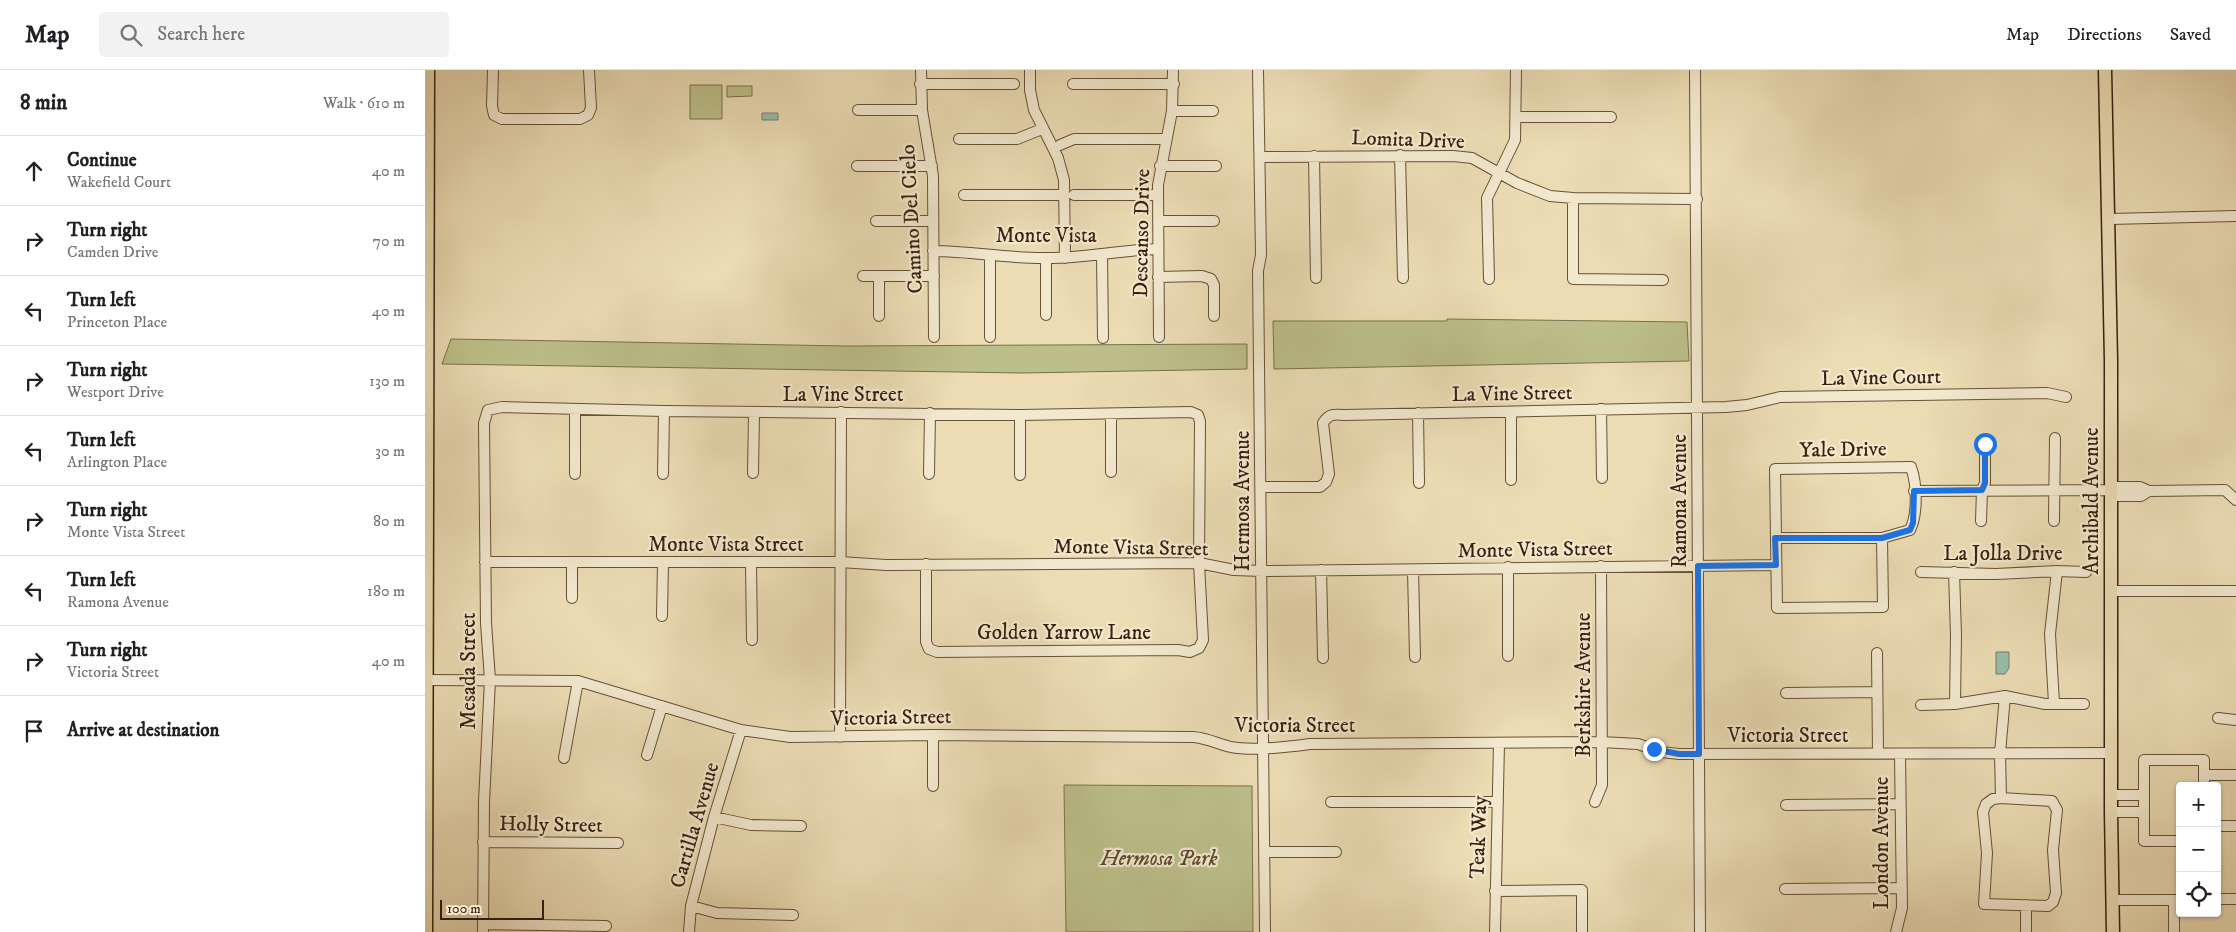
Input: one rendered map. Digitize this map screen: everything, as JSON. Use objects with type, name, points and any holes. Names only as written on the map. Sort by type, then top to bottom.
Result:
[{"type":"main road","points":[[427,932],[426,193],[428,70]]},
{"type":"main road","name":"Archibald Avenue","points":[[2105,70],[2109,219],[2113,932]]},
{"type":"street","points":[[493,70],[492,106],[494,115],[502,119],[579,118],[588,115],[591,108],[589,70]]},
{"type":"street","name":"Camino Del Cielo","points":[[921,70],[922,110],[932,166],[934,337]]},
{"type":"street","points":[[1030,70],[1031,100],[1042,129],[1061,165],[1069,195],[1065,258]]},
{"type":"street","name":"Descanso Drive","points":[[1159,337],[1157,195],[1160,166],[1172,111],[1173,70]]},
{"type":"street","name":"Hermosa Avenue","points":[[1258,70],[1261,255],[1258,271],[1265,932]]},
{"type":"street","points":[[1489,279],[1487,198],[1515,140],[1516,70]]},
{"type":"street","name":"Ramona Avenue","points":[[1695,70],[1700,932]]},
{"type":"street","points":[[920,84],[1014,84]]},
{"type":"street","points":[[1073,84],[1173,84]]},
{"type":"street","points":[[858,110],[922,110]]},
{"type":"street","points":[[1172,111],[1213,111]]},
{"type":"street","points":[[1516,116],[1611,117]]},
{"type":"street","points":[[959,139],[1017,139],[1042,129]]},
{"type":"street","points":[[1060,144],[1074,139],[1166,139]]},
{"type":"street","points":[[1314,156],[1315,278]]},
{"type":"street","points":[[1400,156],[1403,278]]},
{"type":"street","name":"Lomita Drive","points":[[1260,157],[1453,156],[1471,158],[1532,190],[1550,196],[1573,198],[1697,199]]},
{"type":"street","points":[[857,166],[932,166]]},
{"type":"street","points":[[1160,166],[1216,166]]},
{"type":"street","points":[[964,195],[1157,195]]},
{"type":"street","points":[[1573,198],[1573,279],[1663,280]]},
{"type":"street","points":[[2109,219],[2236,216]]},
{"type":"street","points":[[876,221],[933,221]]},
{"type":"street","points":[[1158,221],[1215,221]]},
{"type":"street","name":"Monte Vista","points":[[933,251],[1065,258],[1158,249]]},
{"type":"street","points":[[1102,254],[1103,338]]},
{"type":"street","points":[[990,255],[990,337]]},
{"type":"street","points":[[1046,258],[1046,315]]},
{"type":"street","points":[[863,276],[934,276]]},
{"type":"street","points":[[879,276],[879,316]]},
{"type":"street","points":[[1158,277],[1202,276],[1211,279],[1214,285],[1214,316]]},
{"type":"street","name":"La Vine Court","points":[[1698,407],[1747,405],[1780,397],[2047,393],[2066,397]]},
{"type":"street","name":"La Vine Street","points":[[488,410],[502,407],[1020,415],[1191,412],[1198,415],[1201,421],[1199,563]]},
{"type":"street","name":"La Vine Street","points":[[1261,487],[1319,487],[1326,482],[1329,474],[1323,423],[1332,414],[1698,407]]},
{"type":"street","points":[[575,409],[575,474]]},
{"type":"street","points":[[1601,409],[1602,478]]},
{"type":"street","name":"Mesada Street","points":[[483,928],[483,842],[490,680],[485,562],[484,423],[488,410]]},
{"type":"street","points":[[663,474],[664,411]]},
{"type":"street","points":[[753,473],[754,412]]},
{"type":"street","points":[[840,737],[841,412]]},
{"type":"street","points":[[1511,412],[1511,480]]},
{"type":"street","points":[[929,474],[930,413]]},
{"type":"street","points":[[1418,413],[1419,483]]},
{"type":"street","points":[[1111,414],[1111,472]]},
{"type":"street","points":[[1020,415],[1020,475]]},
{"type":"street","points":[[2054,521],[2055,438]]},
{"type":"street","points":[[1981,521],[1982,490],[1985,483],[1985,444]]},
{"type":"street","name":"Yale Drive","points":[[1775,538],[1775,469],[1911,467],[1914,491]]},
{"type":"street","points":[[1882,538],[1883,607],[1777,608],[1775,538],[1882,538],[1910,530],[1913,523],[1914,491],[2111,491],[2141,496],[2149,491],[2225,490],[2236,500]]},
{"type":"street","name":"Monte Vista Street","points":[[485,562],[663,564],[840,562],[886,565],[1199,563],[1234,570],[1261,571],[1776,565]]},
{"type":"street","points":[[572,563],[572,598]]},
{"type":"street","points":[[751,563],[753,640]]},
{"type":"street","name":"Golden Yarrow Lane","points":[[926,564],[926,642],[929,649],[937,652],[1168,650],[1190,652],[1199,648],[1203,640],[1199,563]]},
{"type":"street","points":[[662,616],[663,564]]},
{"type":"street","name":"Berkshire Avenue","points":[[1595,802],[1601,785],[1601,566]]},
{"type":"street","points":[[1508,567],[1509,656]]},
{"type":"street","points":[[1321,570],[1323,658]]},
{"type":"street","points":[[1413,570],[1415,657]]},
{"type":"street","points":[[2054,703],[2050,634],[2057,571]]},
{"type":"street","name":"La Jolla Drive","points":[[1921,572],[2012,574],[2057,571],[2086,572]]},
{"type":"street","points":[[1954,572],[1956,635],[1955,704]]},
{"type":"street","points":[[2111,591],[2236,591]]},
{"type":"street","name":"London Avenue","points":[[1877,653],[1878,754]]},
{"type":"street","name":"Victoria Street","points":[[426,680],[578,681],[741,730],[790,737],[933,735],[1193,737],[1207,738],[1232,747],[1310,744],[1601,742],[1637,744],[1661,752],[1699,754],[2111,753]]},
{"type":"street","points":[[564,758],[578,681]]},
{"type":"street","points":[[1786,693],[1877,692]]},
{"type":"street","points":[[2001,798],[2000,753],[2005,696]]},
{"type":"street","points":[[1921,705],[1955,704],[2005,696],[2045,704],[2084,704]]},
{"type":"street","points":[[647,755],[662,706]]},
{"type":"street","points":[[2217,718],[2236,720]]},
{"type":"street","name":"Cartilla Avenue","points":[[689,932],[691,906],[714,817],[741,730]]},
{"type":"street","points":[[933,735],[933,786]]},
{"type":"street","name":"Teak Way","points":[[1495,932],[1499,742]]},
{"type":"street","name":"London Avenue","points":[[1896,932],[1902,908],[1900,754]]},
{"type":"street","points":[[2176,841],[2144,841],[2144,760],[2203,760],[2203,782]]},
{"type":"street","points":[[2203,775],[2236,775]]},
{"type":"street","points":[[2111,795],[2144,795]]},
{"type":"street","points":[[2001,798],[2052,801],[2057,810],[2053,850],[2056,893],[2053,902],[2048,906],[1984,904],[1987,853],[1983,812],[1986,804],[1993,799],[2001,798]]},
{"type":"street","points":[[1331,802],[1498,802]]},
{"type":"street","points":[[1786,805],[1900,804]]},
{"type":"street","points":[[2111,812],[2144,812]]},
{"type":"street","points":[[714,817],[751,825],[801,826]]},
{"type":"street","points":[[2221,826],[2236,826]]},
{"type":"street","name":"Holly Street","points":[[483,842],[618,843]]},
{"type":"street","points":[[1264,852],[1337,852]]},
{"type":"street","points":[[1785,889],[1902,888]]},
{"type":"street","points":[[1495,890],[1582,890],[1582,932]]},
{"type":"street","points":[[2221,899],[2236,898]]},
{"type":"street","points":[[2113,900],[2176,900]]},
{"type":"street","points":[[2026,905],[2027,932]]},
{"type":"street","points":[[691,906],[717,913],[793,915]]},
{"type":"street","points":[[2174,932],[2176,911]]},
{"type":"street","points":[[483,928],[606,926]]},
{"type":"green space","points":[[690,85],[722,85],[722,119],[690,119]]},
{"type":"green space","points":[[727,86],[752,86],[752,96],[727,97]]},
{"type":"green space","points":[[1447,319],[1687,322],[1689,361],[1274,369],[1273,321],[1447,321]]},
{"type":"green space","points":[[451,339],[846,346],[1247,344],[1247,369],[1022,373],[442,364]]},
{"type":"green space","name":"Hermosa Park","points":[[1064,785],[1252,786],[1253,932],[1066,932]]},
{"type":"shaded area","points":[[762,113],[778,113],[778,120],[762,120]]},
{"type":"shaded area","points":[[1996,652],[2009,652],[2009,668],[2005,674],[1996,674]]},
{"type":"route","points":[[1654,749],[1661,752],[1679,754],[1699,754],[1698,566],[1776,565],[1775,538],[1882,538],[1902,534],[1910,530],[1913,523],[1914,491],[1982,490],[1985,483],[1985,444]]}]
